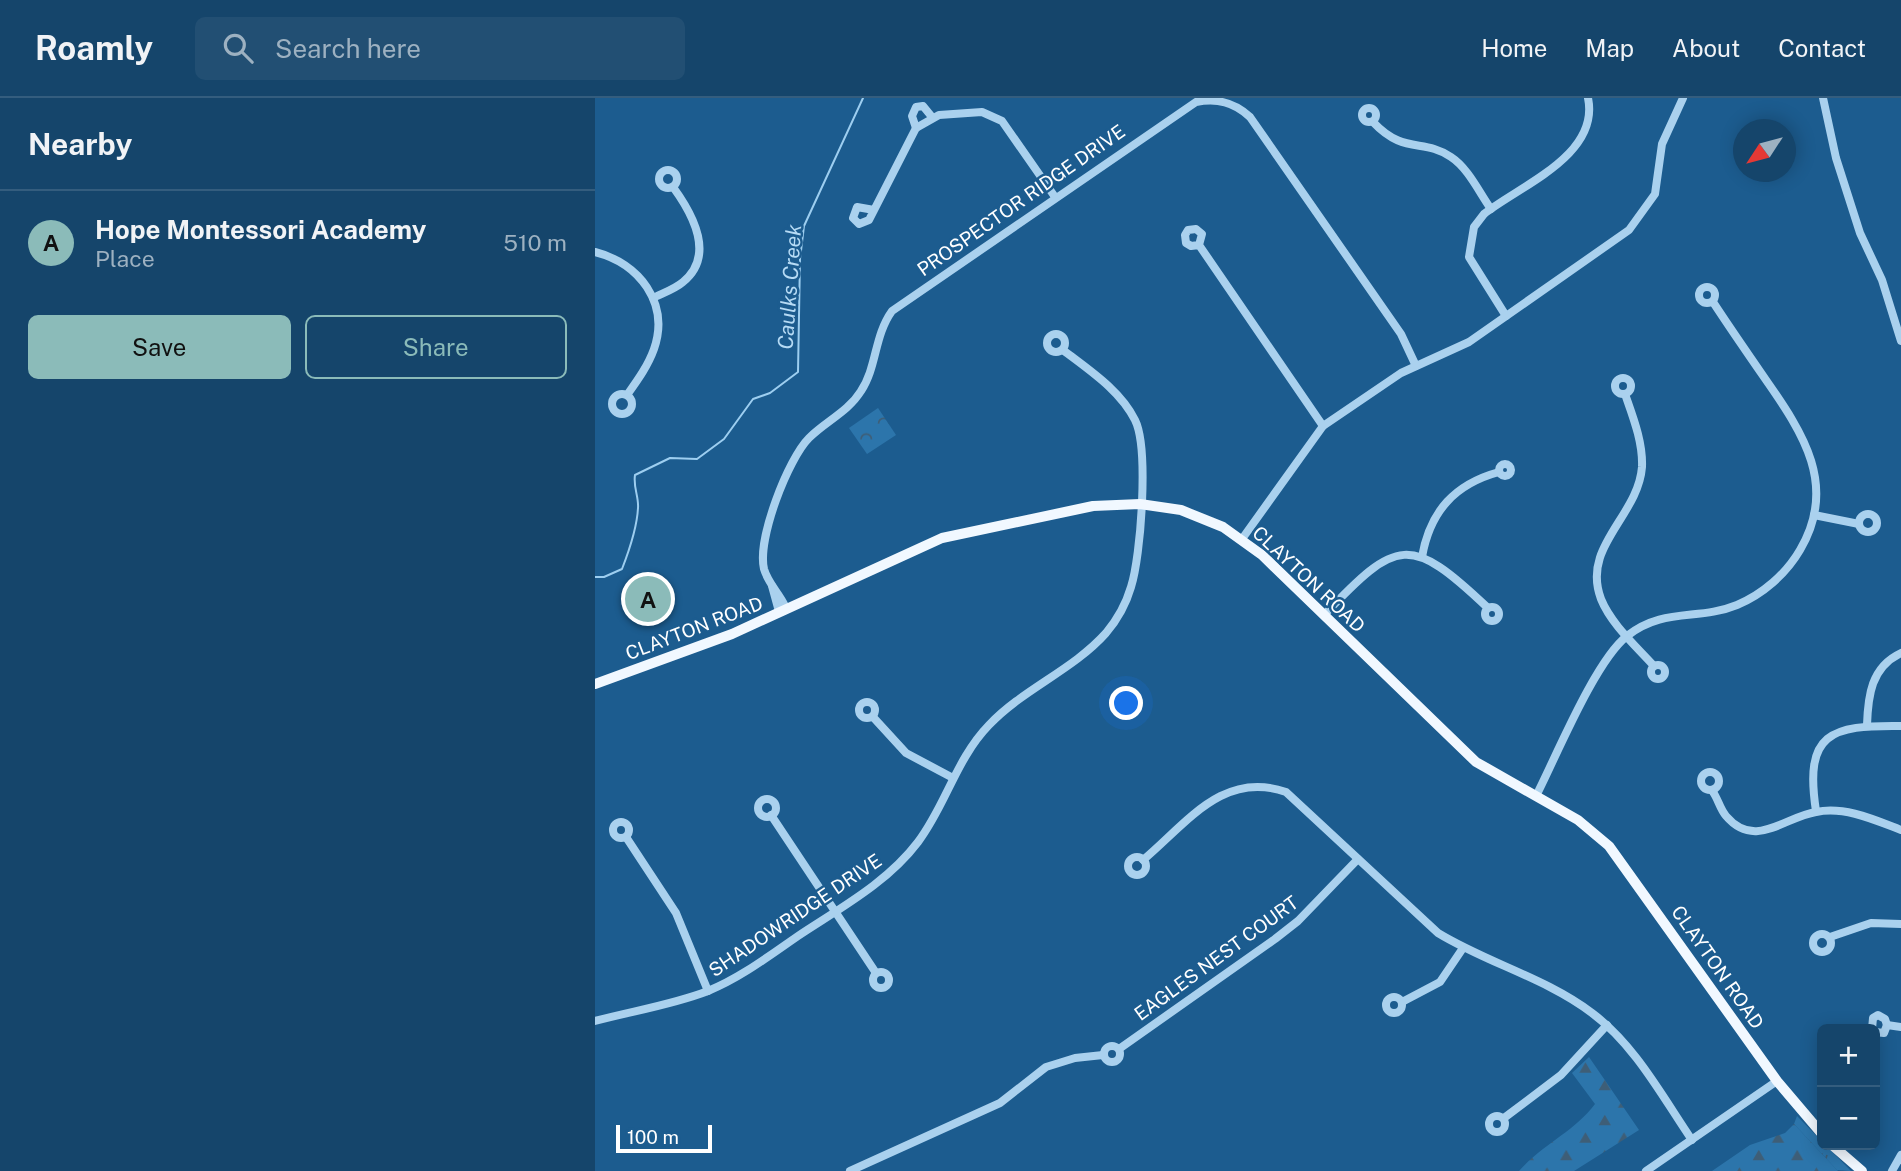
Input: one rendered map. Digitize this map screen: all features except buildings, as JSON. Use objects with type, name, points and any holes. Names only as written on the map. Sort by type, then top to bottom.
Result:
[{"type":"main road","name":"CLAYTON ROAD","points":[[595,684],[783,611],[941,538],[1093,506],[1140,504],[1193,514],[1242,539],[1476,762],[1590,828],[1616,854],[1777,1081],[1817,1128]]},
{"type":"main road","points":[[1838,1150],[1862,1171]]},
{"type":"street","points":[[1506,316],[1469,257],[1474,227],[1491,209],[1576,146],[1587,126],[1588,98]]},
{"type":"street","points":[[1242,539],[1323,426],[1388,381],[1469,342],[1629,230],[1641,217],[1655,194],[1662,144],[1683,98]]},
{"type":"street","points":[[1823,98],[1833,146],[1856,222],[1882,280],[1901,341]]},
{"type":"street","name":"PROSPECTOR RIDGE DRIVE","points":[[783,611],[785,606],[780,594],[772,586],[764,569],[764,542],[783,486],[797,453],[809,438],[843,412],[863,389],[885,320],[900,303],[1181,109],[1204,99],[1228,102],[1250,117],[1401,334],[1416,366]]},
{"type":"street","points":[[916,128],[912,116],[916,107],[923,106],[932,117]]},
{"type":"street","points":[[874,210],[916,128],[932,117],[974,112],[995,117],[1008,127],[1055,197]]},
{"type":"street","points":[[1373,122],[1399,143],[1434,149],[1453,158],[1491,209]]},
{"type":"street","points":[[653,298],[684,281],[698,251],[693,216],[673,187]]},
{"type":"street","points":[[1199,245],[1323,426]]},
{"type":"street","points":[[595,252],[614,258],[633,270],[653,298],[659,323],[656,342],[646,366],[627,396]]},
{"type":"street","points":[[1536,796],[1601,669],[1627,636],[1664,617],[1726,609],[1755,595],[1791,564],[1803,544],[1814,515],[1814,473],[1802,433],[1713,302]]},
{"type":"street","name":"SHADOWRIDGE DRIVE","points":[[595,1021],[708,991],[732,980],[883,878],[908,855],[934,818],[972,745],[994,720],[1085,652],[1115,621],[1134,579],[1143,454],[1136,421],[1125,404],[1101,379],[1063,350]]},
{"type":"street","points":[[1625,394],[1641,449],[1640,475],[1630,506],[1602,546],[1597,575],[1602,602],[1654,666]]},
{"type":"street","points":[[1422,557],[1430,526],[1454,494],[1476,478],[1499,472]]},
{"type":"street","points":[[1814,515],[1859,524]]},
{"type":"street","points":[[1324,615],[1371,566],[1394,556],[1422,557],[1444,568],[1488,608]]},
{"type":"street","points":[[1867,725],[1872,684],[1887,663],[1901,653]]},
{"type":"street","points":[[873,717],[906,753],[953,778]]},
{"type":"street","points":[[1816,811],[1811,775],[1817,753],[1834,732],[1867,725],[1901,726]]},
{"type":"street","points":[[1143,860],[1216,798],[1237,788],[1256,785],[1293,796],[1417,915],[1463,948],[1574,1001],[1607,1025],[1634,1055],[1692,1140]]},
{"type":"street","points":[[1713,792],[1725,816],[1747,830],[1772,831],[1816,811],[1847,812],[1901,830]]},
{"type":"street","points":[[771,815],[876,973]]},
{"type":"street","points":[[626,837],[676,913],[708,991]]},
{"type":"street","name":"EAGLES NEST COURT","points":[[851,1171],[1000,1103],[1046,1067],[1075,1058],[1103,1055],[1108,1061],[1116,1061],[1120,1054],[1119,1049],[1298,921],[1358,859]]},
{"type":"street","points":[[1830,937],[1871,923],[1901,924]]},
{"type":"street","points":[[1402,1002],[1440,982],[1463,948]]},
{"type":"street","points":[[1871,1024],[1875,1016],[1883,1017],[1888,1026]]},
{"type":"street","points":[[1504,1118],[1562,1075],[1607,1025]]},
{"type":"street","points":[[1888,1026],[1901,1027]]},
{"type":"street","points":[[1880,1032],[1884,1033],[1888,1026]]},
{"type":"street","points":[[1646,1171],[1777,1081]]},
{"type":"street","points":[[1892,1171],[1901,1155]]},
{"type":"green space","points":[[878,408],[896,435],[867,454],[849,428]]},
{"type":"green space","points":[[1589,1057],[1639,1130],[1574,1171],[1519,1171],[1578,1122],[1595,1104],[1572,1073]]},
{"type":"green space","points":[[1797,1116],[1817,1136],[1817,1149],[1794,1124]]},
{"type":"green space","points":[[1794,1124],[1838,1171],[1712,1171],[1750,1145],[1785,1133]]},
{"type":"green space","points":[[1818,1150],[1830,1150],[1851,1171],[1837,1170]]},
{"type":"waterway","name":"Caulks Creek","points":[[595,577],[604,577],[622,569],[637,516],[635,475],[670,458],[697,459],[724,439],[753,399],[770,393],[798,372],[800,259],[804,226],[863,98]]},
{"type":"place","name":"Hope Montessori Academy","points":[[648,599]]}]
